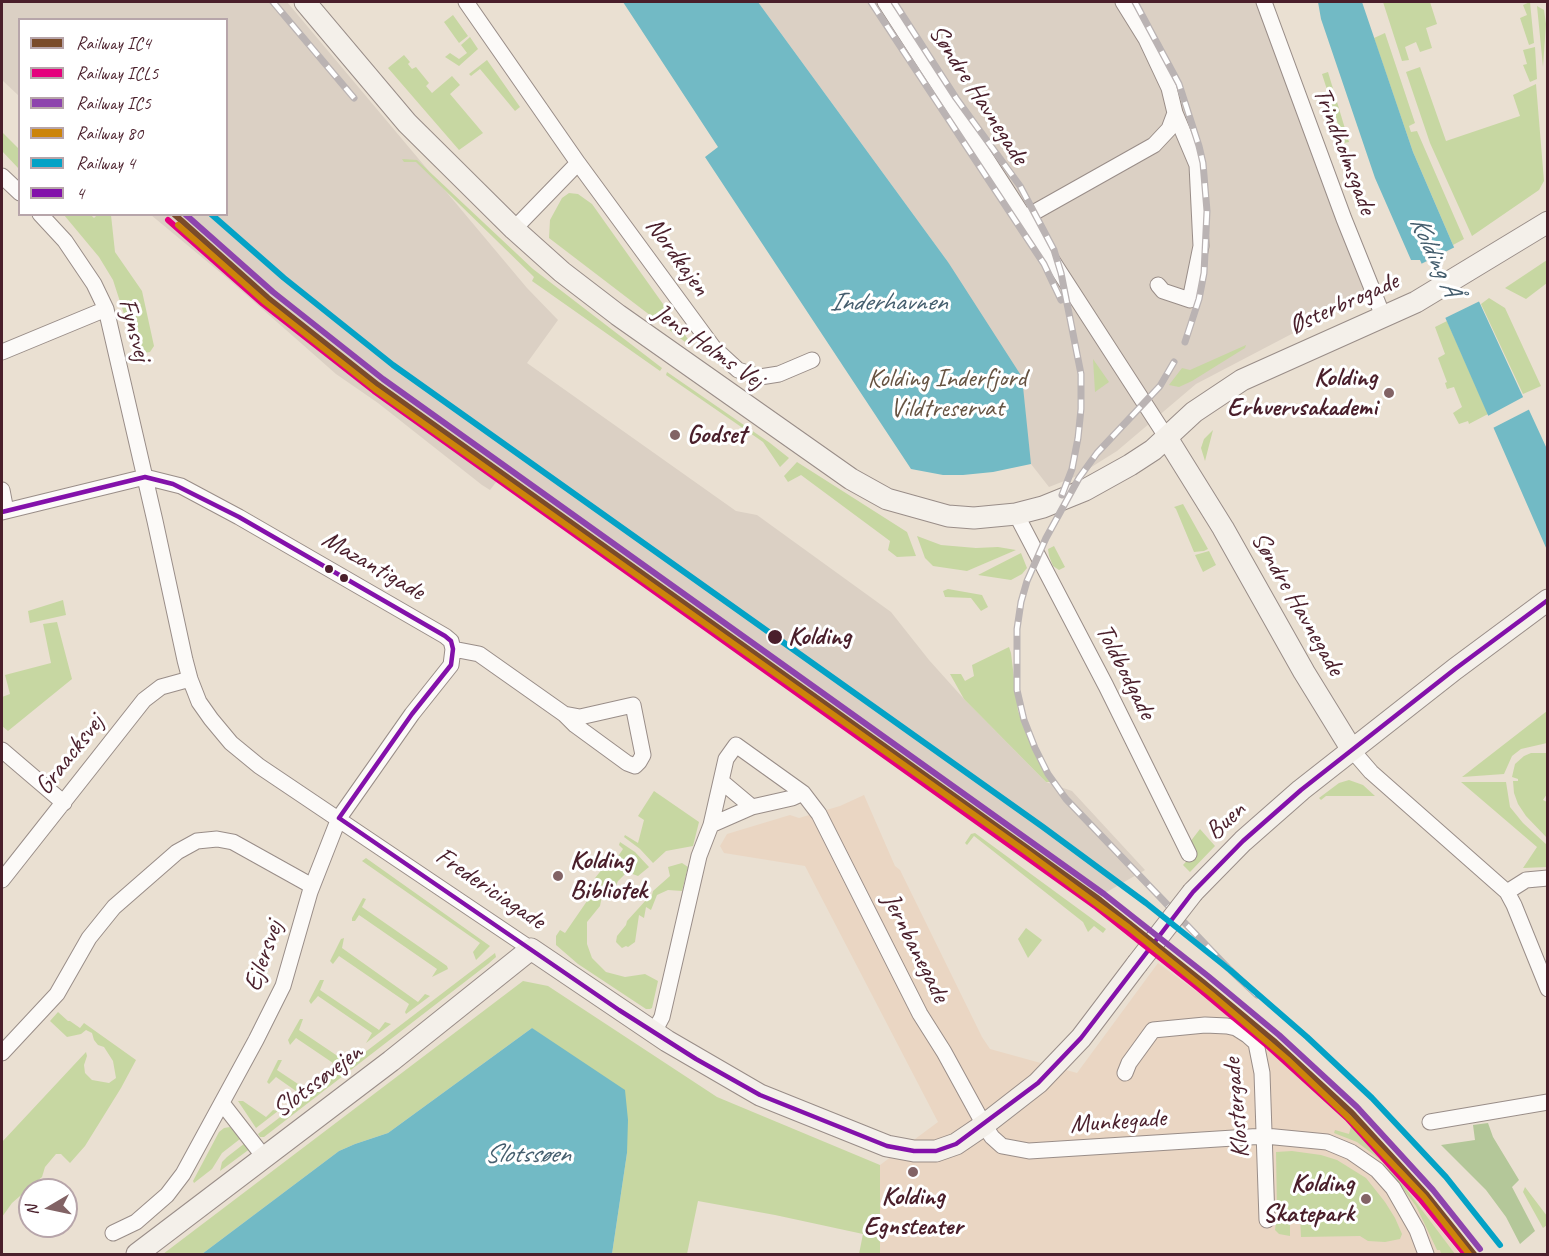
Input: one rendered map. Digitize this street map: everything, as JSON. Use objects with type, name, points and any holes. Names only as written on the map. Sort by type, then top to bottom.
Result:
[{"type":"main road","name":"Jens Holms Vej","points":[[305,2],[407,123],[514,229],[562,272],[618,315],[850,479],[887,499],[948,516],[974,518],[1016,514],[1043,507],[1085,490],[1130,465],[1167,438]]},
{"type":"main road","name":"Østerbrogade","points":[[1167,438],[1194,412],[1242,380],[1429,294],[1548,222]]},
{"type":"main road","name":"Søndre Havnegade","points":[[1167,438],[1352,750]]},
{"type":"main road","name":"Buen","points":[[984,1125],[1038,1083],[1081,1038],[1193,892],[1268,819],[1301,790],[1455,669],[1548,600]]},
{"type":"main road","name":"Fredericiagade","points":[[531,949],[654,1032],[760,1095],[887,1146],[915,1151],[936,1151],[956,1144],[984,1125]]},
{"type":"main road","name":"Slotssøvejen","points":[[137,1254],[391,1060],[531,949]]},
{"type":"street","name":"Nordkajen","points":[[466,2],[578,163],[713,347],[738,370],[760,377],[779,374],[812,360]]},
{"type":"street","name":"Søndre Havnegade","points":[[885,2],[1167,438]]},
{"type":"street","points":[[1123,2],[1146,39],[1164,78],[1176,113],[1200,164],[1201,246],[1190,300],[1163,291],[1158,285]]},
{"type":"street","name":"Trindholmsgade","points":[[1264,2],[1383,316]]},
{"type":"street","points":[[1026,217],[1154,145],[1168,129],[1176,113]]},
{"type":"street","points":[[514,229],[578,163]]},
{"type":"street","points":[[2,176],[18,191]]},
{"type":"street","name":"Fynsvej","points":[[42,216],[65,242],[94,284],[106,309],[145,477]]},
{"type":"street","points":[[2,352],[106,309]]},
{"type":"street","points":[[2,490],[4,512],[145,477]]},
{"type":"street","name":"Mazantigade","points":[[145,477],[181,486],[239,517],[446,636],[453,649]]},
{"type":"street","name":"Fredericiagade","points":[[145,477],[190,679],[199,702],[231,744],[259,766],[531,949]]},
{"type":"street","name":"Toldbodgade","points":[[1016,514],[1110,694],[1189,854]]},
{"type":"street","points":[[453,649],[479,654],[564,714],[575,725],[627,763],[635,766],[644,755],[633,705],[579,717],[564,714]]},
{"type":"street","name":"Ejlersvej","points":[[113,1233],[136,1222],[167,1195],[183,1173],[283,986],[312,886],[339,818],[412,714],[451,665],[453,649]]},
{"type":"street","name":"Graacksvej","points":[[2,880],[144,700],[161,687],[190,679]]},
{"type":"street","points":[[654,1032],[662,1017],[699,856],[711,825],[726,759],[736,745],[804,793]]},
{"type":"street","points":[[2,750],[64,803]]},
{"type":"street","name":"Søndre Havnegade","points":[[1352,750],[1371,772],[1507,892],[1548,989]]},
{"type":"street","points":[[721,781],[752,807]]},
{"type":"street","points":[[711,825],[752,807],[804,793]]},
{"type":"street","name":"Jernbanegade","points":[[804,793],[819,814],[920,1014],[944,1052],[984,1125]]},
{"type":"street","points":[[2,1053],[57,994],[89,938],[114,907],[177,852],[197,841],[217,838],[233,842],[312,886]]},
{"type":"street","points":[[1507,892],[1526,880],[1548,878]]},
{"type":"street","name":"Klostergade","points":[[1125,1073],[1129,1063],[1153,1030],[1205,1025],[1236,1028],[1256,1043],[1262,1073],[1267,1220]]},
{"type":"street","points":[[1430,1122],[1548,1102]]},
{"type":"street","points":[[222,1103],[264,1157]]},
{"type":"street","name":"Munkegade","points":[[984,1125],[1002,1146],[1029,1151],[1265,1136],[1327,1142],[1351,1152],[1377,1170],[1393,1188],[1417,1230],[1426,1254]]},
{"type":"shaded area","points":[[2,2],[287,2],[527,288],[558,320],[527,363],[736,511],[757,515],[891,612],[964,699],[1046,782],[1072,791],[1145,870],[1098,897],[976,815],[500,477],[490,490],[482,485],[378,403],[336,374],[152,216],[228,216],[228,18],[18,18],[18,95],[2,80]]},
{"type":"shaded area","points":[[758,2],[1255,2],[1335,206],[1366,295],[1196,384],[1117,451],[1077,476],[1049,487],[1031,464],[948,262]]},
{"type":"shaded area","points":[[864,795],[895,866],[900,870],[990,1049],[1077,1073],[1158,963],[1266,1043],[1355,1125],[1460,1254],[880,1254],[880,1165],[938,1122],[805,866],[724,853],[720,846],[727,834],[790,815],[799,818],[840,806]]},
{"type":"green space","points":[[1383,2],[1430,2],[1437,24],[1426,28],[1432,48],[1420,52],[1416,42],[1405,47],[1409,60],[1402,61]]},
{"type":"green space","points":[[1530,2],[1534,43],[1529,45],[1520,18],[1527,15],[1523,5]]},
{"type":"green space","points":[[1537,6],[1544,10],[1546,24],[1543,67]]},
{"type":"green space","points":[[453,15],[468,36],[459,43],[444,22]]},
{"type":"green space","points":[[1385,33],[1415,123],[1409,126],[1411,132],[1417,131],[1464,239],[1453,245],[1413,152],[1374,38]]},
{"type":"green space","points":[[470,37],[478,49],[459,66],[445,57],[450,53],[459,59],[467,53],[461,45]]},
{"type":"green space","points":[[1535,47],[1537,79],[1530,82],[1523,65],[1527,64],[1523,50]]},
{"type":"green space","points":[[404,55],[412,69],[416,67],[429,83],[426,86],[432,93],[452,76],[460,85],[450,94],[483,133],[459,150],[388,68]]},
{"type":"green space","points":[[487,60],[520,107],[515,111],[480,69],[471,76],[469,74]]},
{"type":"green space","points":[[1420,67],[1446,141],[1520,116],[1513,95],[1536,84],[1544,181],[1539,190],[1472,236],[1430,143],[1406,72]]},
{"type":"green space","points":[[1328,72],[1349,142],[1344,143],[1322,74]]},
{"type":"green space","points":[[2,132],[18,148],[18,168],[2,151]]},
{"type":"green space","points":[[402,159],[417,160],[533,269],[662,368],[660,371],[532,281],[534,277],[416,162],[404,162]]},
{"type":"green space","points":[[569,193],[578,194],[592,204],[690,342],[689,345],[549,238],[550,220],[562,198]]},
{"type":"green space","points":[[65,216],[92,216],[94,218],[111,216],[115,252],[142,291],[154,346],[150,352],[137,354],[113,280],[99,257]]},
{"type":"green space","points":[[1547,260],[1547,283],[1526,299],[1505,288]]},
{"type":"green space","points":[[1489,298],[1505,308],[1541,386],[1523,394],[1481,304]]},
{"type":"green space","points":[[1447,321],[1488,414],[1469,424],[1468,421],[1459,424],[1453,413],[1462,407],[1454,387],[1447,389],[1445,383],[1447,382],[1438,358],[1445,354],[1435,327]]},
{"type":"green space","points":[[1246,345],[1245,348],[1192,381],[1179,387],[1169,385],[1182,368],[1190,370]]},
{"type":"green space","points":[[1093,359],[1109,382],[1095,392]]},
{"type":"green space","points":[[667,372],[789,458],[780,467],[763,442],[666,375]]},
{"type":"green space","points":[[1213,430],[1205,461],[1201,448],[1204,439]]},
{"type":"green space","points":[[797,462],[907,532],[916,556],[897,557],[888,550],[890,541],[801,475],[788,482],[784,476]]},
{"type":"green space","points":[[1183,504],[1208,549],[1204,551],[1194,552],[1174,507]]},
{"type":"green space","points":[[917,536],[941,545],[1016,550],[967,571],[933,566],[925,558]]},
{"type":"green space","points":[[1054,546],[1065,567],[1059,570],[1053,566],[1049,556],[1048,549]]},
{"type":"green space","points":[[1209,551],[1216,565],[1203,572],[1195,555]]},
{"type":"green space","points":[[1021,553],[1027,568],[1011,580],[978,575]]},
{"type":"green space","points":[[948,589],[982,595],[988,607],[981,611],[971,598],[945,597],[943,591]]},
{"type":"green space","points":[[63,600],[66,615],[30,623],[28,611]]},
{"type":"green space","points":[[57,622],[72,679],[8,731],[2,726],[2,697],[10,694],[5,675],[51,663],[43,624]]},
{"type":"green space","points":[[1009,647],[1018,711],[1037,759],[1051,782],[1046,782],[964,699],[950,674],[961,674],[965,681],[974,676],[972,665]]},
{"type":"green space","points":[[1547,711],[1547,743],[1521,749],[1512,756],[1504,774],[1462,777]]},
{"type":"green space","points":[[1531,753],[1547,753],[1547,794],[1543,800],[1547,802],[1547,838],[1526,816],[1514,793],[1513,781],[1518,781],[1512,777],[1515,764]]},
{"type":"green space","points":[[1349,780],[1363,785],[1375,796],[1326,796],[1321,800],[1319,798],[1339,783]]},
{"type":"green space","points":[[1461,782],[1506,782],[1510,807],[1523,823],[1547,845],[1547,867],[1523,868],[1537,847]]},
{"type":"green space","points":[[654,791],[699,822],[693,846],[666,851],[653,863],[624,837],[625,835],[638,843],[644,820],[638,816]]},
{"type":"green space","points":[[1200,829],[1215,846],[1190,872],[1183,865],[1193,854],[1190,842]]},
{"type":"green space","points":[[975,833],[1106,929],[1103,933],[1094,926],[1088,932],[1083,922],[974,836],[967,845],[965,843],[971,834]]},
{"type":"green space","points":[[620,842],[635,852],[649,867],[638,876],[627,872],[618,881],[613,892],[604,892],[600,881],[595,878],[603,868],[608,871],[623,849],[619,845]]},
{"type":"green space","points":[[366,858],[490,946],[476,960],[473,952],[480,943],[362,861]]},
{"type":"green space","points":[[682,863],[688,867],[682,891],[668,890],[657,895],[651,910],[646,907],[644,918],[639,915],[635,942],[622,948],[616,942],[617,936],[627,921],[647,897],[652,895],[653,891],[670,876],[668,867]]},
{"type":"green space","points":[[596,888],[602,896],[600,906],[587,922],[587,944],[592,958],[606,972],[625,977],[645,974],[658,981],[650,1009],[646,1009],[578,964],[556,945],[556,936],[560,930],[565,933]]},
{"type":"green space","points":[[363,898],[366,899],[362,907],[447,966],[448,969],[432,977],[437,969],[359,915],[355,921],[352,921]]},
{"type":"green space","points":[[1026,928],[1042,940],[1028,958],[1018,939]]},
{"type":"green space","points":[[344,938],[342,948],[418,1002],[425,994],[430,996],[406,1014],[409,1004],[339,956],[333,964],[330,961],[341,939]]},
{"type":"green space","points":[[495,953],[496,957],[488,964],[264,1137],[260,1137],[258,1134]]},
{"type":"green space","points":[[320,980],[324,980],[320,990],[379,1030],[385,1022],[391,1024],[366,1043],[372,1033],[318,996],[311,1004],[309,1001]]},
{"type":"green space","points":[[523,981],[548,986],[717,1097],[880,1165],[880,1254],[859,1254],[863,1234],[698,1201],[687,1254],[612,1254],[627,1153],[532,1028],[388,1133],[339,1151],[202,1254],[163,1254]]},
{"type":"green space","points":[[58,1012],[80,1028],[84,1023],[136,1060],[85,1146],[70,1163],[61,1154],[56,1154],[45,1167],[41,1178],[18,1178],[18,1198],[2,1217],[2,1142],[86,1052],[85,1073],[92,1080],[109,1083],[116,1078],[113,1061],[104,1047],[98,1045],[94,1040],[92,1033],[86,1030],[81,1034],[67,1037],[50,1021]]},
{"type":"green space","points":[[300,1019],[303,1019],[299,1030],[342,1059],[350,1052],[354,1053],[327,1073],[333,1063],[296,1038],[290,1045],[288,1040]]},
{"type":"green space","points":[[278,1060],[282,1060],[277,1070],[304,1088],[311,1081],[316,1081],[290,1102],[296,1091],[276,1077],[269,1084],[267,1082]]},
{"type":"green space","points":[[238,1101],[243,1101],[266,1117],[273,1110],[278,1111],[256,1128]]},
{"type":"green space","points":[[1352,1123],[1386,1162],[1455,1254],[1441,1254],[1440,1250],[1437,1250],[1416,1206],[1382,1161],[1357,1142],[1334,1133],[1335,1130],[1349,1134]]},
{"type":"green space","points":[[1488,1123],[1493,1137],[1519,1180],[1512,1187],[1535,1231],[1520,1244],[1506,1217],[1486,1190],[1441,1145],[1475,1140],[1473,1125]]},
{"type":"green space","points":[[230,1127],[240,1139],[222,1153],[212,1169],[194,1183],[219,1132]]},
{"type":"green space","points":[[245,1143],[251,1148],[220,1171],[222,1162]]},
{"type":"green space","points":[[1292,1151],[1337,1160],[1366,1178],[1395,1218],[1402,1234],[1400,1239],[1385,1242],[1368,1241],[1360,1236],[1301,1237],[1300,1217],[1290,1218],[1290,1236],[1279,1234],[1275,1230],[1276,1152]]},
{"type":"green space","points":[[1525,1187],[1547,1216],[1547,1225],[1543,1228],[1523,1192]]},
{"type":"water","name":"Inderhavnen","points":[[623,2],[758,2],[948,262],[1022,377],[1031,464],[993,472],[963,475],[943,475],[911,469],[705,157],[718,147]]},
{"type":"water","name":"Kolding Å","points":[[1318,2],[1362,2],[1413,152],[1547,449],[1547,550],[1420,260],[1411,260],[1375,178],[1321,19]]},
{"type":"water","name":"Slotssøen","points":[[532,1028],[625,1090],[628,1120],[627,1153],[612,1254],[202,1254],[339,1151],[388,1133]]},
{"type":"pier","points":[[1457,246],[1482,300],[1443,319],[1419,265]]},
{"type":"pier","points":[[1527,395],[1532,408],[1491,429],[1486,417]]},
{"type":"railway","points":[[273,2],[354,98]]},
{"type":"railway","points":[[871,2],[1044,264],[1061,300]]},
{"type":"railway","points":[[894,2],[956,98],[1020,186],[1054,250],[1061,273],[1081,374],[1078,438],[1072,469],[1062,495]]},
{"type":"railway","points":[[1135,2],[1179,84],[1203,163],[1207,211],[1204,273],[1199,299],[1185,342]]},
{"type":"railway","points":[[1174,362],[1160,386],[1097,453],[1079,478],[1046,538],[1027,581],[1021,602],[1017,629],[1017,690],[1024,720],[1035,748],[1048,774],[1066,799],[1228,968],[1257,995]]},
{"type":"rail line","name":"IC4","points":[[176,216],[268,298],[378,385],[1100,900],[1203,982],[1274,1041],[1352,1113],[1427,1195],[1474,1254]]},
{"type":"rail line","name":"IC5","points":[[187,216],[273,292],[383,379],[1104,894],[1208,976],[1279,1035],[1357,1107],[1433,1190],[1480,1249]]},
{"type":"rail line","name":"4","points":[[213,216],[284,278],[393,365],[1043,827],[1146,903],[1230,970],[1372,1098],[1446,1177],[1500,1245]]},
{"type":"rail line","name":"ICL5","points":[[168,220],[263,304],[374,391],[1095,906],[1198,988],[1269,1047],[1347,1118],[1421,1200],[1465,1254]]},
{"type":"rail line","name":"80","points":[[178,225],[265,302],[375,389],[1025,851],[1128,927],[1287,1059],[1350,1119],[1424,1197],[1469,1254]]},
{"type":"transit line","name":"4","points":[[2,512],[145,477],[173,484],[239,517],[445,636],[451,641],[453,649],[451,665],[412,714],[339,818],[619,1010],[696,1059],[760,1095],[887,1146],[914,1151],[936,1151],[956,1144],[1038,1083],[1081,1038],[1193,892],[1243,841],[1301,790],[1455,669],[1548,600]]},
{"type":"place","name":"Kolding Erhvervsakademi","points":[[1389,393]]},
{"type":"place","name":"Godset","points":[[675,435]]},
{"type":"place","name":"Kolding","points":[[775,637]]},
{"type":"place","name":"Kolding Bibliotek","points":[[558,876]]},
{"type":"place","name":"Kolding Egnsteater","points":[[913,1172]]},
{"type":"place","name":"Kolding Skatepark","points":[[1366,1199]]},
{"type":"park label","name":"Kolding Inderfjord Vildtreservat","points":[[947,394]]}]
